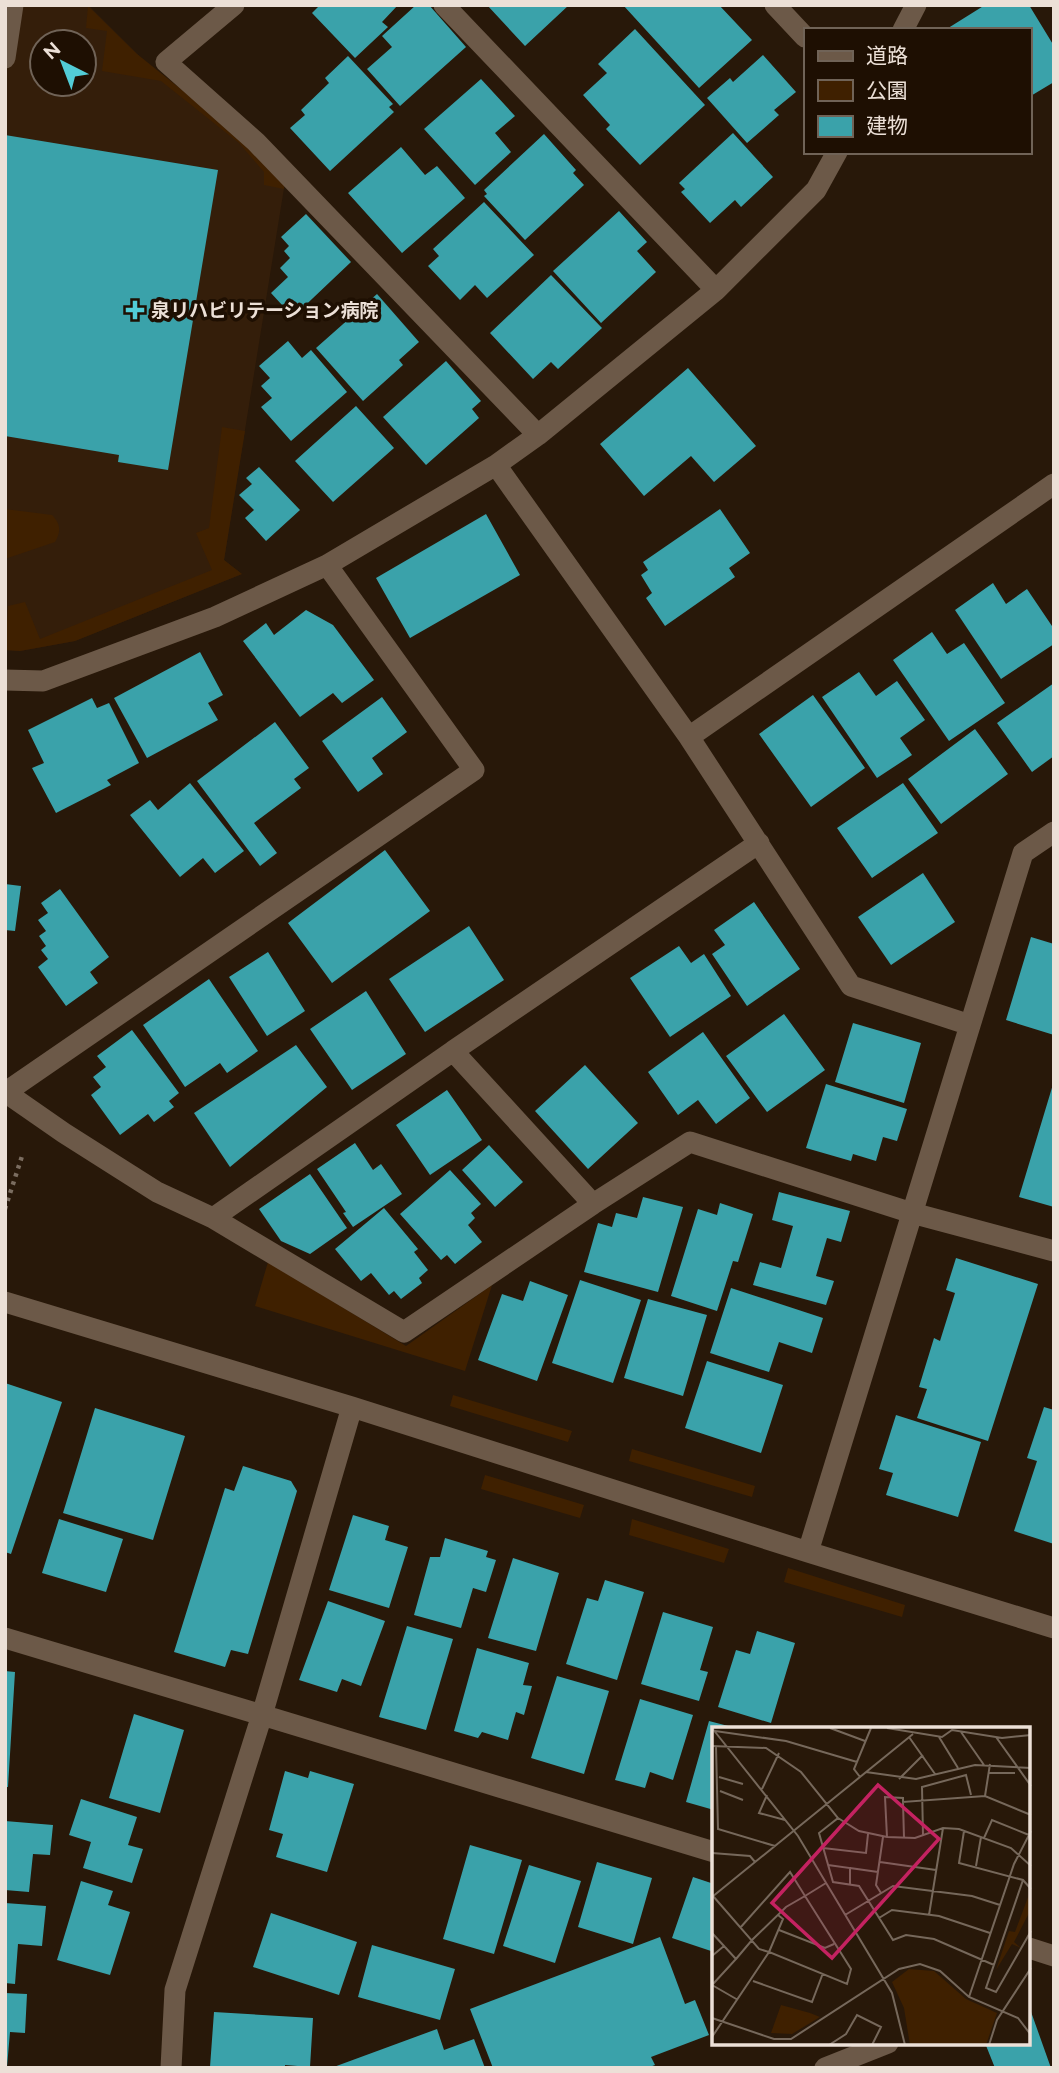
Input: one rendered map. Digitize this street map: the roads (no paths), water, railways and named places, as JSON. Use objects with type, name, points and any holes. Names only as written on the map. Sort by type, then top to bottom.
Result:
[{"type":"street","points":[[5,58],[13,5]]},
{"type":"street","points":[[234,5],[166,62],[256,142],[538,436]]},
{"type":"street","points":[[444,5],[716,290]]},
{"type":"street","points":[[775,5],[804,36]]},
{"type":"street","points":[[904,28],[916,5]]},
{"type":"street","points":[[5,680],[43,681],[215,617],[327,565],[496,466],[538,436],[716,290],[816,190],[835,154]]},
{"type":"street","points":[[496,466],[689,737],[851,986],[970,1025]]},
{"type":"street","points":[[689,737],[1054,484]]},
{"type":"street","points":[[327,565],[474,770],[6,1092],[64,1133],[157,1192],[213,1218],[404,1332],[690,1142],[912,1213],[1054,1251]]},
{"type":"street","points":[[808,1552],[1023,853],[1054,832]]},
{"type":"street","points":[[213,1218],[758,843]]},
{"type":"street","points":[[453,1051],[593,1204]]},
{"type":"street","points":[[5,1302],[352,1407],[1054,1628]]},
{"type":"street","points":[[171,2068],[175,1990],[262,1715],[352,1407]]},
{"type":"street","points":[[5,1637],[712,1851]]},
{"type":"street","points":[[1031,1949],[1054,1956]]},
{"type":"street","points":[[825,2068],[883,2045]]},
{"type":"place","name":"泉リハビリテーション病院","points":[[135,310]]}]
